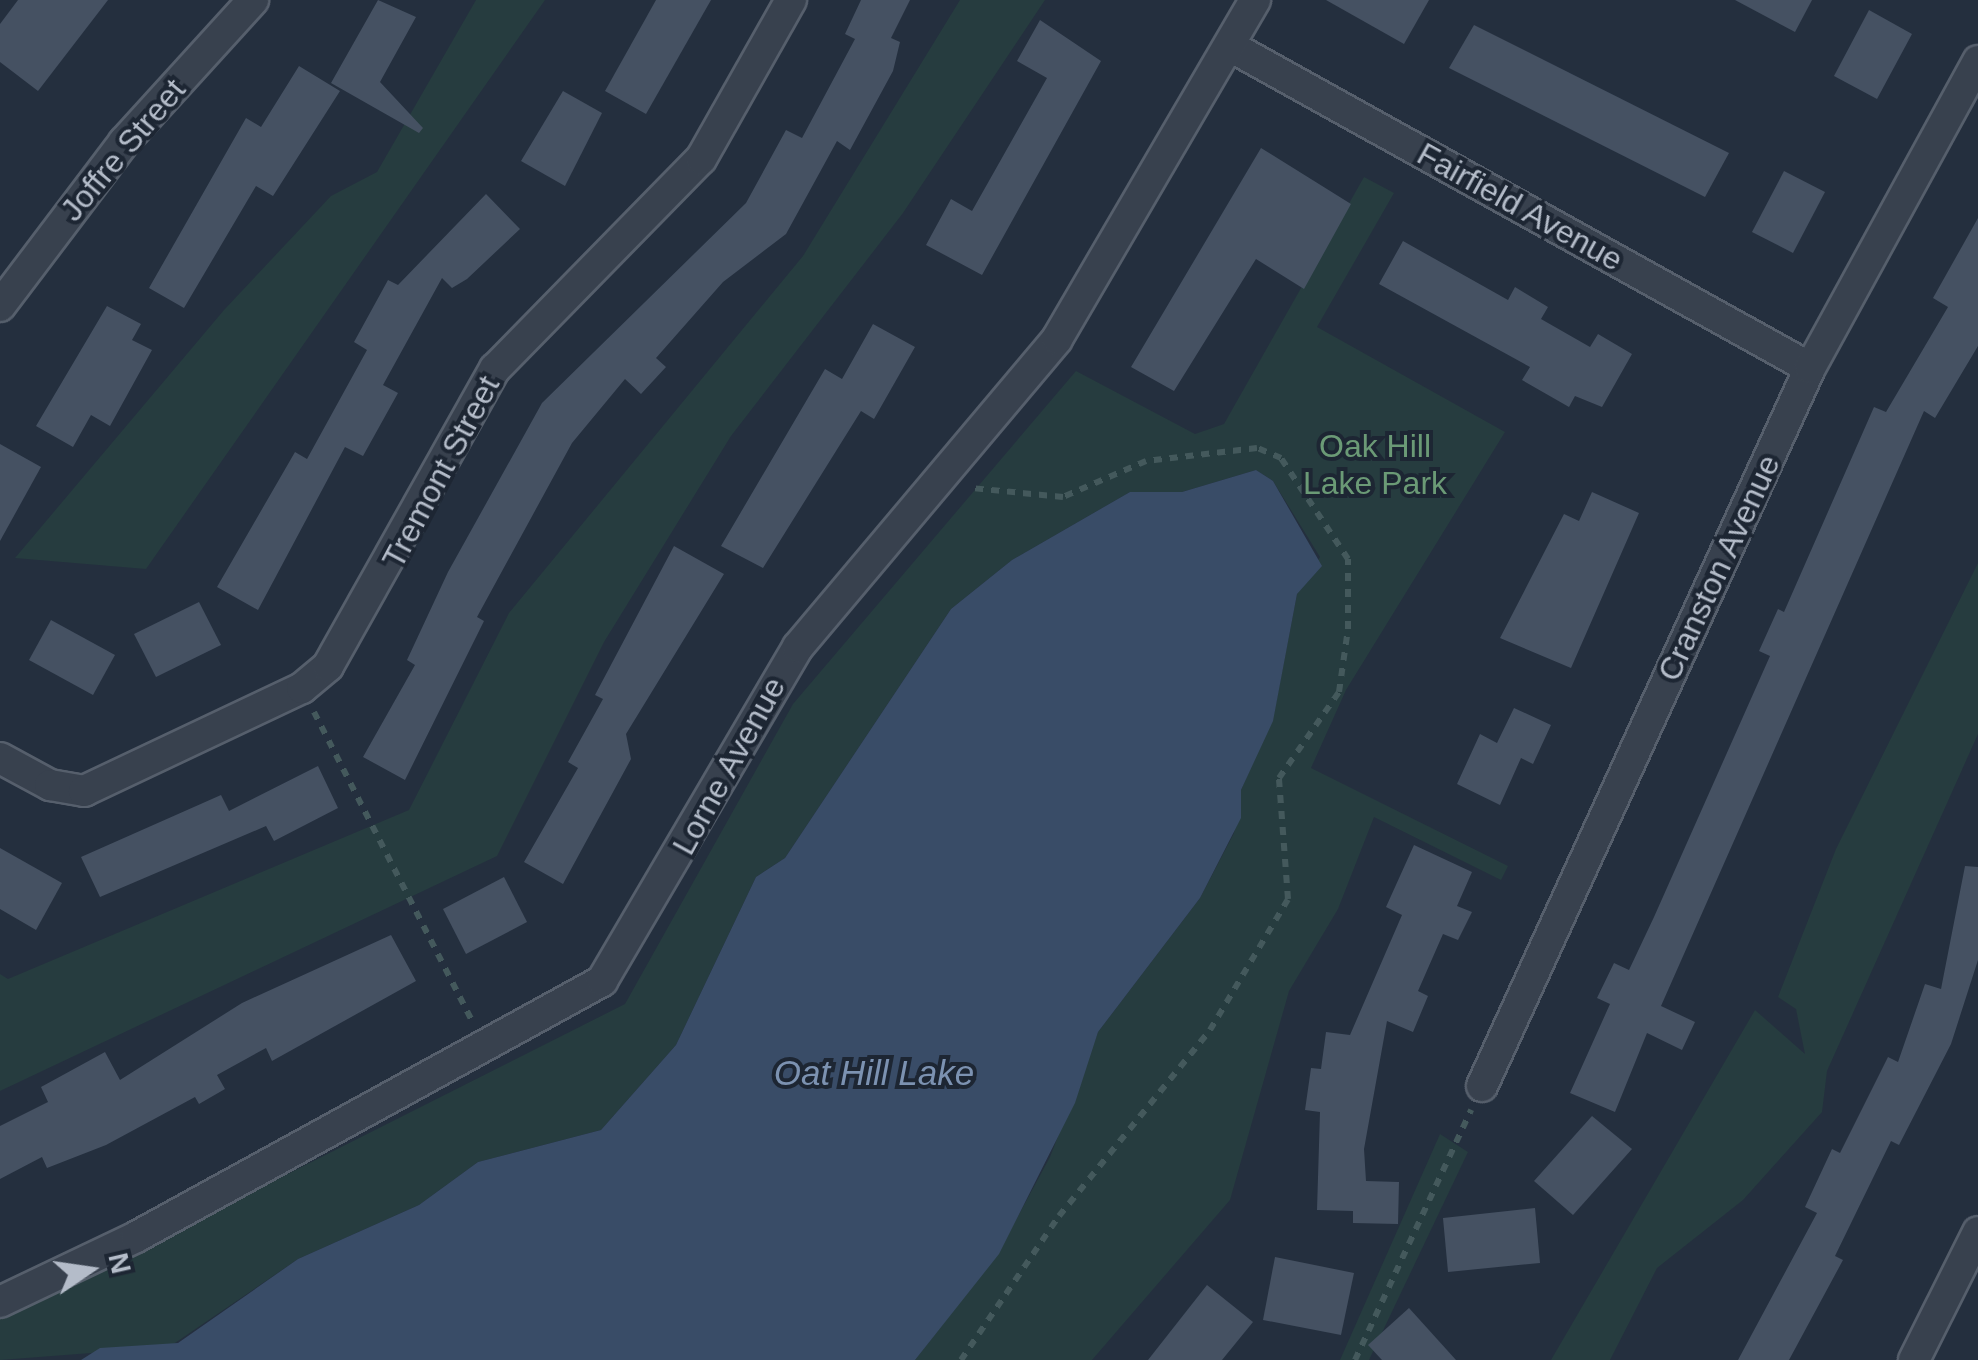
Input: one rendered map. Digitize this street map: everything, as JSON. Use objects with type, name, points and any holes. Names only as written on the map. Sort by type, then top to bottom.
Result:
[{"type":"street","name":"Joffre Street","points":[[0,306],[124,142],[253,0]]},
{"type":"street","name":"Tremont Street","points":[[0,758],[50,785],[84,791],[302,688],[347,642],[495,369],[700,158],[790,0]]},
{"type":"street","name":"Lorne Avenue","points":[[0,1302],[602,981],[621,959],[768,689],[941,486],[1057,339],[1255,0]]},
{"type":"street","name":"Fairfield Avenue","points":[[1230,46],[1810,368]]},
{"type":"street","name":"Cranston Avenue","points":[[1482,1086],[1810,368],[1978,61]]},
{"type":"street","points":[[1914,1360],[1978,1232]]},
{"type":"path","points":[[941,486],[1063,497],[1146,462],[1258,448],[1281,458],[1348,559],[1339,692],[1279,778],[1288,899],[1210,1030],[1059,1216],[961,1360]]},
{"type":"path","points":[[302,688],[485,1046]]},
{"type":"path","points":[[1355,1360],[1482,1086]]},
{"type":"green space","points":[[476,0],[545,0],[146,569],[15,558],[224,310],[331,196],[377,172]]},
{"type":"green space","points":[[960,0],[1045,0],[903,213],[731,436],[604,642],[497,856],[0,1091],[0,974],[8,979],[409,810],[509,613],[803,256]]},
{"type":"green space","name":"Oak Hill Lake Park","points":[[1364,177],[1394,193],[1317,327],[1505,432],[1346,690],[1311,768],[1508,866],[1501,880],[1374,817],[1338,909],[1289,991],[1230,1200],[1092,1360],[915,1360],[999,1251],[1050,1157],[1098,1032],[1200,898],[1234,833],[1241,790],[1274,713],[1297,594],[1320,557],[1273,481],[1256,470],[1182,492],[1130,492],[1012,560],[951,609],[785,858],[756,877],[676,1045],[601,1130],[478,1162],[419,1205],[298,1259],[169,1347],[0,1360],[0,1319],[625,1004],[793,704],[1076,371],[1195,434],[1224,424]]},
{"type":"green space","points":[[1978,563],[1978,734],[1827,1071],[1822,1112],[1743,1200],[1657,1268],[1610,1360],[1551,1360],[1755,1010],[1805,1054],[1796,1009],[1778,997],[1836,849]]},
{"type":"green space","points":[[1440,1134],[1468,1152],[1369,1360],[1340,1360]]},
{"type":"water","name":"Oat Hill Lake","points":[[1256,470],[1273,481],[1322,566],[1297,594],[1273,721],[1241,790],[1241,818],[1200,898],[1098,1032],[1075,1103],[999,1254],[915,1360],[81,1360],[100,1348],[178,1343],[298,1259],[419,1205],[478,1162],[601,1130],[676,1045],[756,877],[785,858],[951,609],[1012,560],[1130,492],[1182,492]]},
{"type":"building","points":[[18,0],[108,0],[38,91],[0,62],[0,24]]},
{"type":"building","points":[[378,0],[416,17],[380,82],[423,128],[419,133],[331,83]]},
{"type":"building","points":[[656,0],[711,0],[646,114],[605,91]]},
{"type":"building","points":[[861,0],[910,0],[891,38],[900,42],[893,71],[850,150],[837,141],[786,234],[723,282],[656,358],[666,367],[641,394],[625,379],[572,443],[477,617],[484,621],[405,780],[363,757],[415,665],[407,660],[448,572],[542,403],[746,203],[786,130],[802,138],[855,39],[845,34]]},
{"type":"building","points":[[1326,0],[1429,0],[1404,44]]},
{"type":"building","points":[[1735,0],[1812,0],[1795,32]]},
{"type":"building","points":[[1869,10],[1912,34],[1877,99],[1834,76]]},
{"type":"building","points":[[1040,20],[1101,61],[982,275],[926,245],[951,199],[972,211],[1047,78],[1017,61]]},
{"type":"building","points":[[1474,25],[1729,153],[1705,197],[1449,68]]},
{"type":"building","points":[[299,66],[340,91],[273,196],[256,186],[184,308],[149,288],[246,118],[261,127]]},
{"type":"building","points":[[563,91],[602,113],[565,186],[521,161]]},
{"type":"building","points":[[1261,148],[1351,204],[1304,289],[1256,259],[1174,391],[1131,367]]},
{"type":"building","points":[[1784,171],[1825,192],[1793,253],[1752,232]]},
{"type":"building","points":[[486,194],[520,229],[467,279],[452,288],[442,278],[383,385],[398,393],[363,456],[345,447],[258,610],[217,587],[295,452],[307,459],[367,350],[354,342],[388,280],[398,285]]},
{"type":"building","points":[[1978,218],[1978,346],[1935,418],[1924,411],[1661,1006],[1695,1022],[1682,1050],[1647,1033],[1615,1112],[1570,1093],[1610,1004],[1597,998],[1614,963],[1629,970],[1654,917],[1770,656],[1759,651],[1778,609],[1784,612],[1874,407],[1886,412],[1948,307],[1933,298]]},
{"type":"building","points":[[1403,241],[1508,300],[1515,287],[1548,307],[1541,319],[1590,347],[1598,334],[1632,354],[1602,407],[1575,396],[1569,407],[1522,380],[1530,367],[1379,284]]},
{"type":"building","points":[[107,306],[141,324],[132,340],[152,350],[110,426],[91,415],[73,447],[36,426]]},
{"type":"building","points":[[873,324],[915,347],[874,419],[861,411],[763,568],[721,546],[825,369],[842,379]]},
{"type":"building","points":[[0,444],[41,467],[0,541]]},
{"type":"building","points":[[1592,492],[1639,513],[1571,668],[1500,638],[1564,514],[1579,521]]},
{"type":"building","points":[[674,546],[724,574],[626,734],[631,759],[563,884],[524,862],[578,768],[568,762],[603,699],[595,695]]},
{"type":"building","points":[[199,602],[221,645],[156,677],[134,634]]},
{"type":"building","points":[[51,620],[115,655],[93,695],[29,660]]},
{"type":"building","points":[[1514,708],[1551,725],[1533,764],[1521,758],[1500,805],[1457,784],[1480,734],[1497,743]]},
{"type":"building","points":[[318,766],[338,808],[274,841],[266,826],[100,897],[81,857],[221,795],[229,811]]},
{"type":"building","points":[[1414,845],[1472,872],[1457,906],[1472,912],[1458,940],[1443,934],[1418,991],[1428,996],[1413,1032],[1387,1021],[1364,1149],[1366,1181],[1399,1182],[1398,1224],[1353,1223],[1353,1211],[1317,1210],[1320,1112],[1305,1110],[1311,1068],[1321,1069],[1326,1032],[1350,1035],[1402,915],[1386,907]]},
{"type":"building","points":[[0,848],[62,883],[36,930],[0,909]]},
{"type":"building","points":[[1965,866],[1978,867],[1978,960],[1951,1044],[1899,1145],[1891,1141],[1835,1256],[1843,1260],[1789,1360],[1738,1360],[1817,1213],[1805,1207],[1832,1149],[1840,1153],[1888,1057],[1898,1062],[1925,984],[1941,989]]},
{"type":"building","points":[[504,877],[527,922],[466,954],[443,909]]},
{"type":"building","points":[[391,935],[416,981],[272,1061],[266,1048],[217,1075],[225,1089],[199,1104],[195,1097],[106,1145],[47,1168],[42,1157],[0,1179],[0,1126],[48,1102],[41,1087],[105,1052],[120,1080],[242,1003]]},
{"type":"building","points":[[1592,1116],[1632,1149],[1573,1215],[1534,1181]]},
{"type":"building","points":[[1535,1208],[1540,1263],[1448,1272],[1443,1218]]},
{"type":"building","points":[[1275,1257],[1354,1273],[1341,1335],[1263,1320]]},
{"type":"building","points":[[1207,1285],[1253,1322],[1222,1360],[1148,1360]]},
{"type":"building","points":[[1409,1308],[1456,1360],[1382,1360],[1368,1345]]}]
